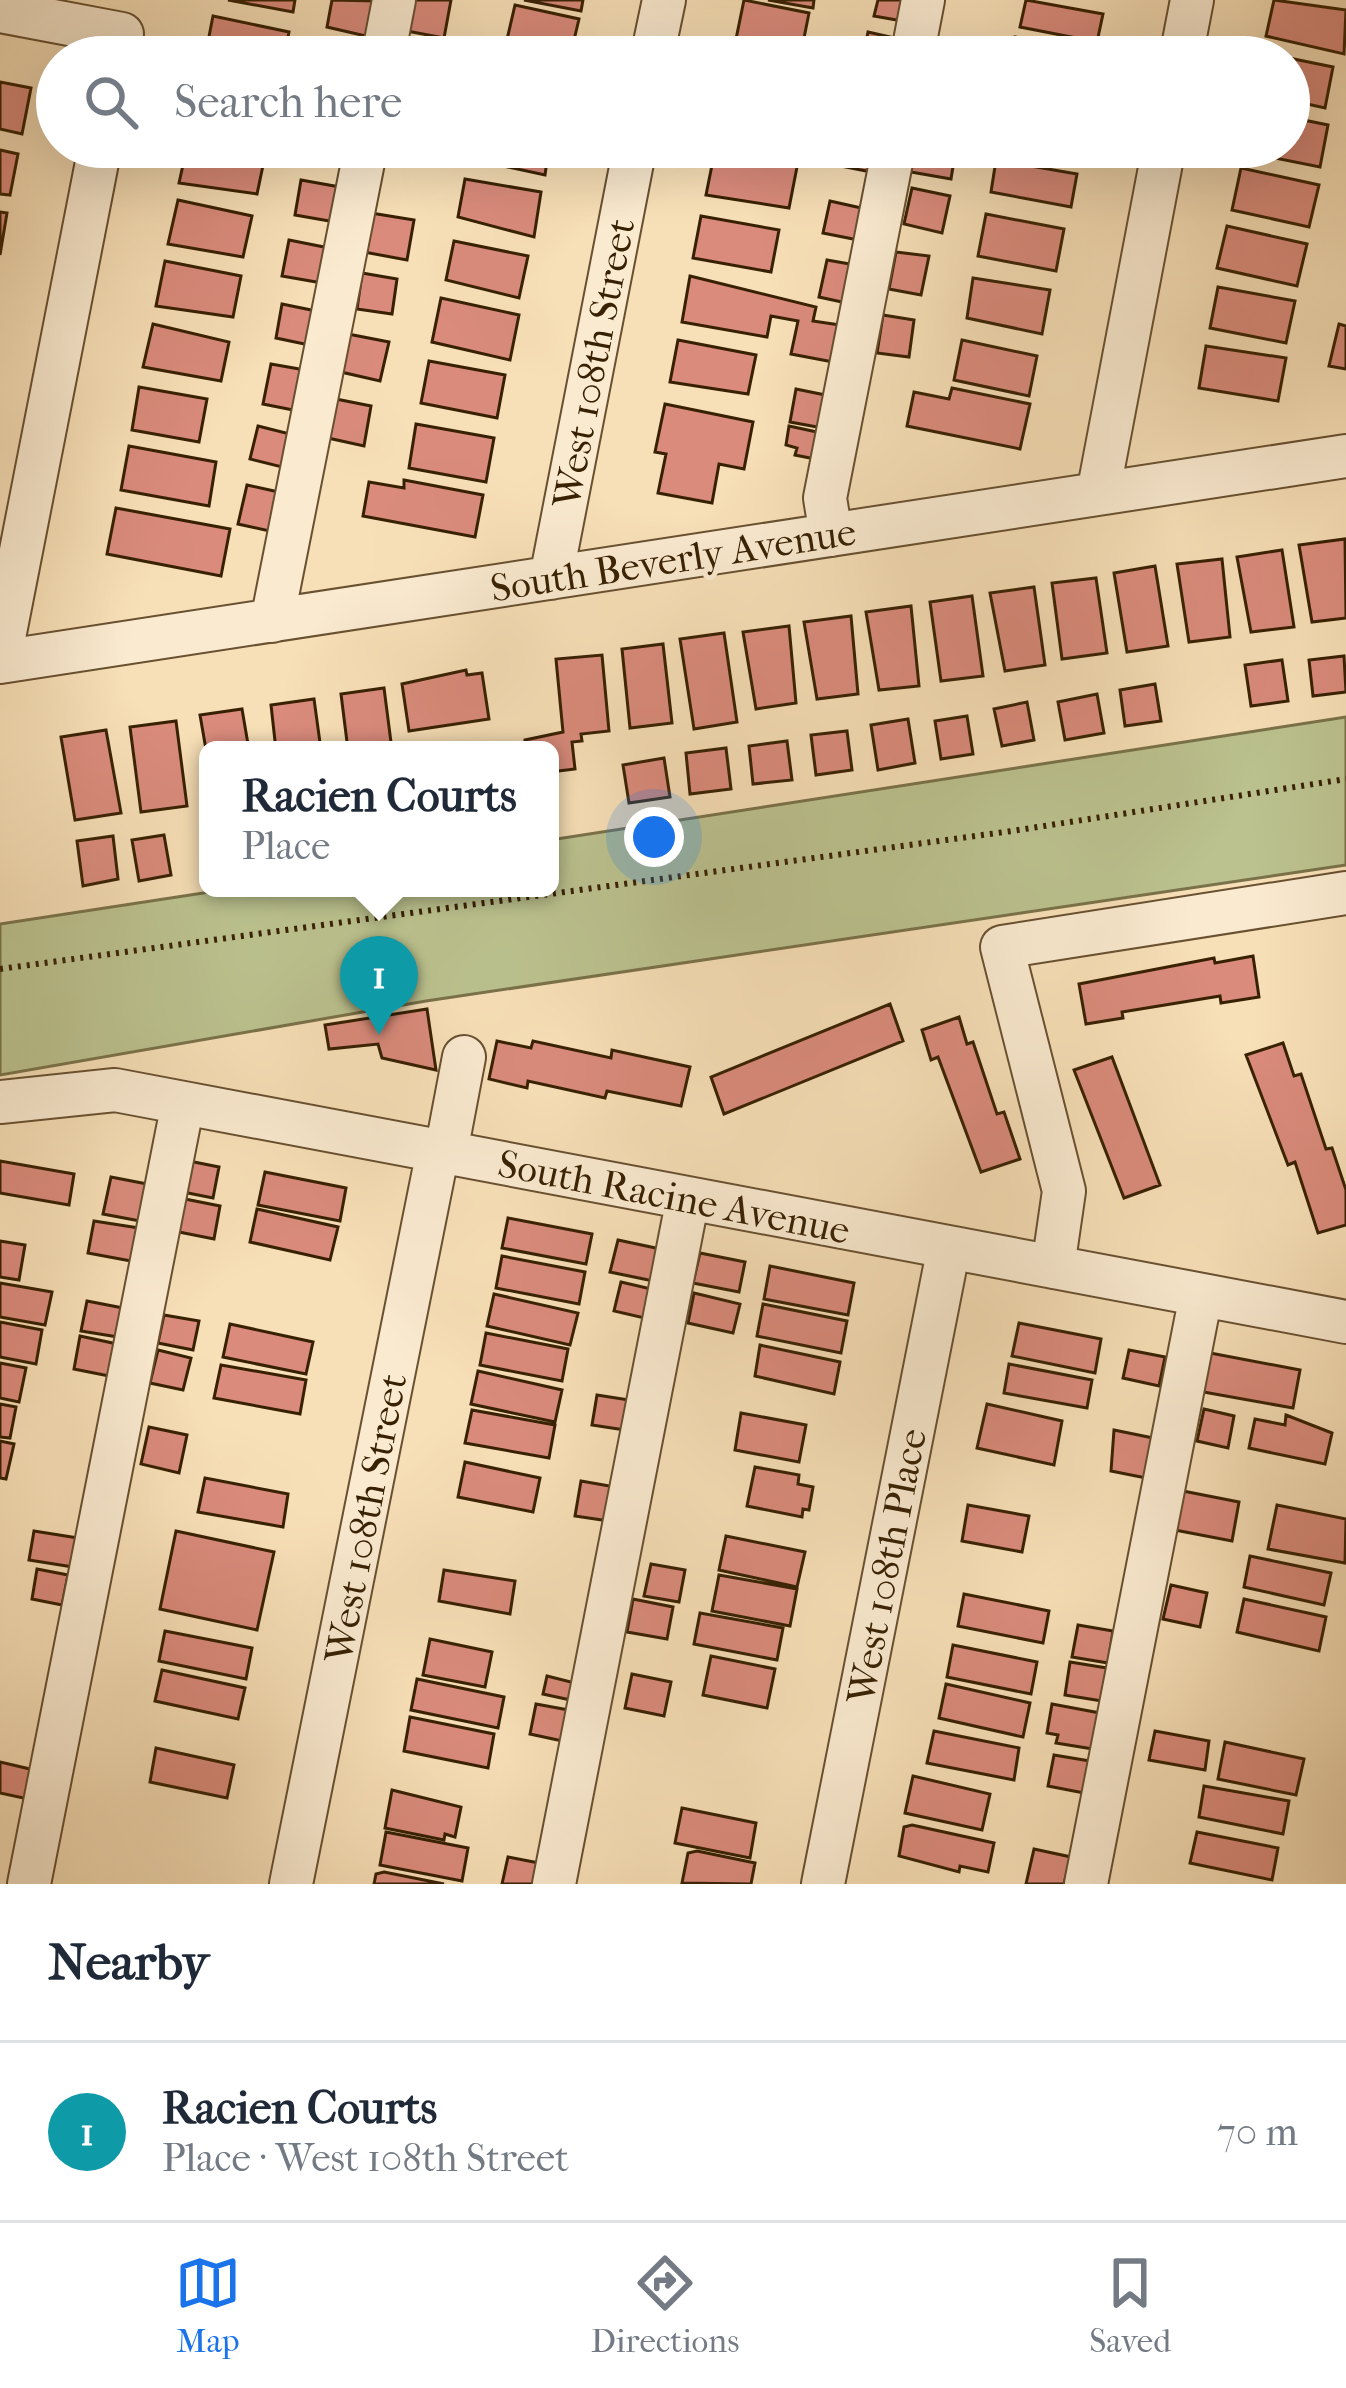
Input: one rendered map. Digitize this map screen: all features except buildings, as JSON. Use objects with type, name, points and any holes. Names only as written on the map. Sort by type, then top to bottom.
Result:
[{"type":"street","points":[[387,36],[394,0]]},
{"type":"street","points":[[656,36],[664,0]]},
{"type":"street","points":[[916,36],[923,0]]},
{"type":"street","points":[[1185,36],[1192,0]]},
{"type":"street","points":[[0,11],[122,30]]},
{"type":"street","points":[[0,660],[96,168]]},
{"type":"street","points":[[272,621],[361,168]]},
{"type":"street","name":"West 108th Street","points":[[551,578],[631,168]]},
{"type":"street","points":[[831,535],[825,499],[890,168]]},
{"type":"street","points":[[1098,494],[1160,168]]},
{"type":"street","name":"South Beverly Avenue","points":[[0,660],[1346,455]]},
{"type":"street","points":[[1053,1267],[1064,1191],[1002,947],[1346,893]]},
{"type":"street","name":"West 108th Street","points":[[291,1884],[464,1057]]},
{"type":"street","name":"South Racine Avenue","points":[[0,1102],[115,1090],[1346,1322]]},
{"type":"street","points":[[28,1884],[182,1103]]},
{"type":"street","points":[[554,1884],[688,1198]]},
{"type":"street","name":"West 108th Place","points":[[823,1884],[949,1247]]},
{"type":"street","points":[[1086,1884],[1201,1294]]},
{"type":"path","points":[[559,893],[1346,779]]},
{"type":"path","points":[[0,970],[531,897]]},
{"type":"green space","points":[[1346,717],[1346,865],[426,1001],[0,1075],[0,924],[199,894],[559,897],[559,839]]},
{"type":"place","name":"Racien Courts","points":[[379,1035]]}]
